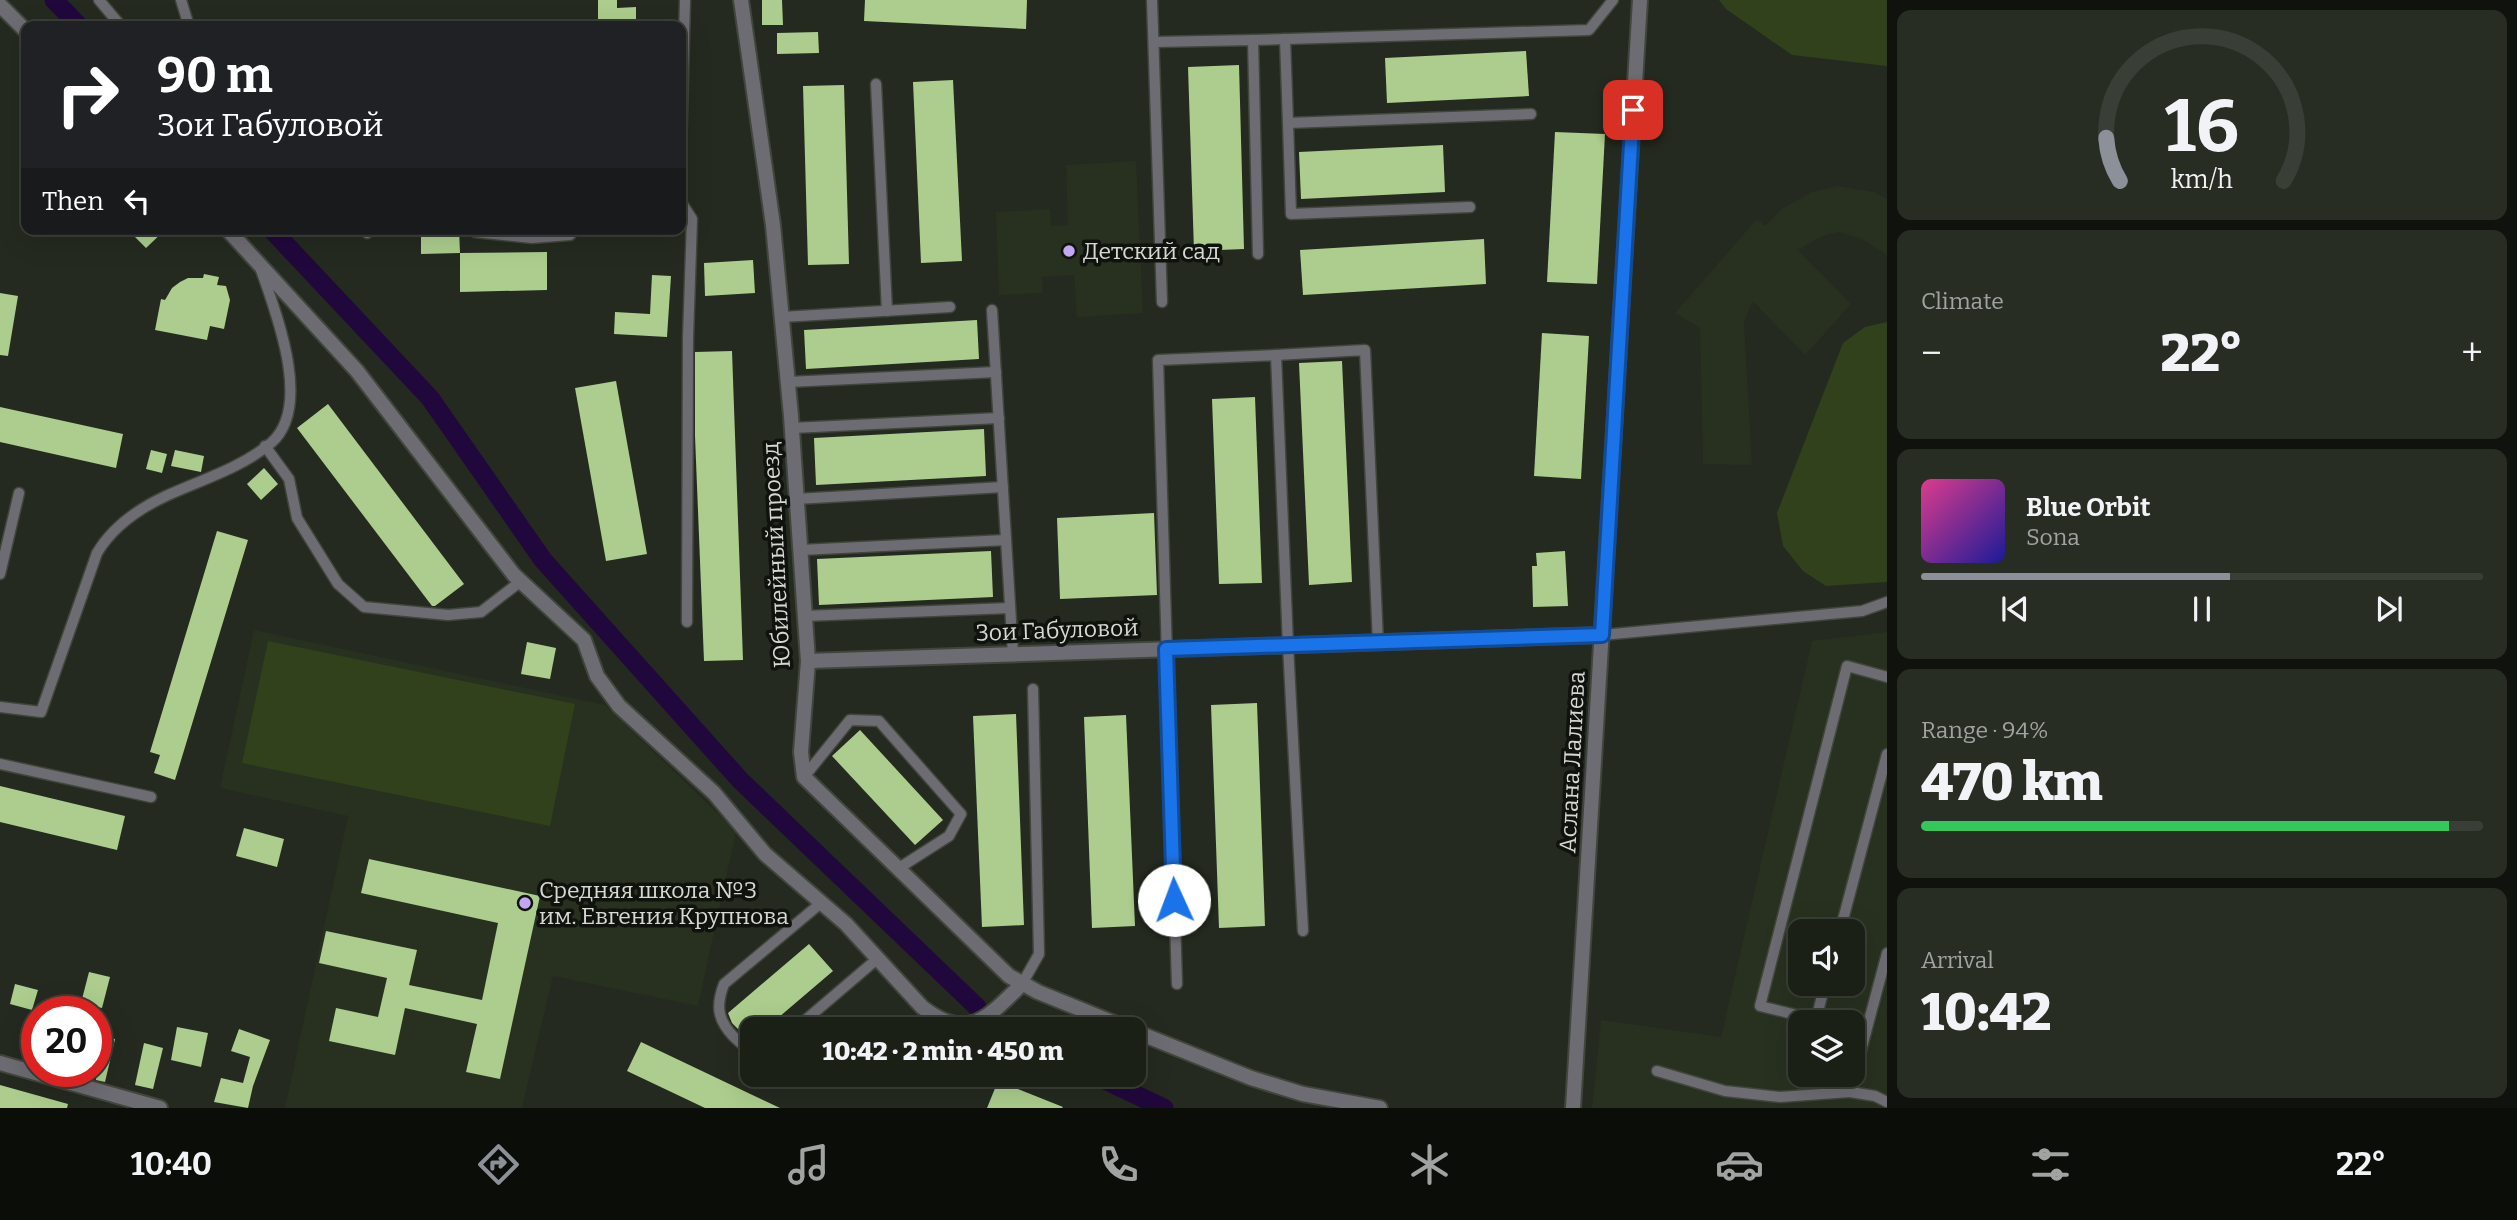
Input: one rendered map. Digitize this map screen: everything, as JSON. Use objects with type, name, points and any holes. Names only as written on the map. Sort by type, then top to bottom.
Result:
[{"type":"street","name":"Юбилейный проезд","points":[[741,0],[773,225],[792,428],[808,661],[802,752],[804,777]]},
{"type":"street","name":"Аслана Лалиева","points":[[1573,1108],[1640,0]]},
{"type":"street","points":[[0,5],[21,26]]},
{"type":"street","points":[[232,235],[357,371],[521,581],[584,640],[597,676],[619,706],[714,793],[765,854],[846,924],[922,1007],[935,1018],[949,1024],[976,1024],[1022,984]]},
{"type":"street","name":"Зои Габуловой","points":[[808,661],[1602,635]]},
{"type":"street","points":[[804,777],[1009,976],[1100,1017]]},
{"type":"street","points":[[1146,1036],[1251,1078],[1303,1094],[1380,1108]]},
{"type":"street","points":[[0,1063],[157,1108]]},
{"type":"lane","points":[[99,0],[117,21]]},
{"type":"lane","points":[[181,0],[188,21]]},
{"type":"lane","points":[[684,21],[685,0]]},
{"type":"lane","points":[[1152,0],[1163,302]]},
{"type":"lane","points":[[1154,42],[1589,30],[1613,0]]},
{"type":"lane","points":[[1285,39],[1290,214],[1470,207]]},
{"type":"lane","points":[[1253,40],[1258,254]]},
{"type":"lane","points":[[876,84],[887,312]]},
{"type":"lane","points":[[1287,123],[1531,114]]},
{"type":"lane","points":[[686,210],[692,219],[688,338],[687,622]]},
{"type":"lane","points":[[0,707],[41,712],[97,552],[106,537],[141,508],[233,467],[273,442],[289,414],[290,381],[282,328],[258,263]]},
{"type":"lane","points":[[782,317],[950,307]]},
{"type":"lane","points":[[992,310],[1013,654]]},
{"type":"lane","points":[[1177,984],[1158,360],[1365,350],[1378,642]]},
{"type":"lane","points":[[1276,355],[1303,931]]},
{"type":"lane","points":[[788,382],[996,372]]},
{"type":"lane","points":[[792,428],[999,418]]},
{"type":"lane","points":[[265,446],[289,479],[297,518],[338,584],[364,607],[448,615],[481,612],[521,581]]},
{"type":"lane","points":[[796,499],[1003,486]]},
{"type":"lane","points":[[0,574],[19,493]]},
{"type":"lane","points":[[800,550],[1006,540]]},
{"type":"lane","points":[[1602,635],[1862,611],[1887,601]]},
{"type":"lane","points":[[804,616],[1010,608]]},
{"type":"lane","points":[[1788,1013],[1760,1006],[1847,666],[1887,677]]},
{"type":"lane","points":[[1022,984],[1039,954],[1033,689]]},
{"type":"lane","points":[[804,777],[850,720],[879,721],[961,814],[949,836],[899,868]]},
{"type":"lane","points":[[1843,919],[1887,754]]},
{"type":"lane","points":[[0,764],[151,797]]},
{"type":"lane","points":[[740,1043],[727,1030],[719,1016],[718,1000],[724,984],[821,903]]},
{"type":"lane","points":[[1850,1092],[1887,953]]},
{"type":"lane","points":[[810,1017],[877,959]]},
{"type":"lane","points":[[1657,1070],[1724,1091],[1780,1097],[1850,1092],[1875,1096],[1887,1102]]},
{"type":"shaded area","name":"Детский сад","points":[[1136,161],[1143,313],[1077,317],[1074,275],[1042,277],[1043,293],[999,295],[996,212],[1050,209],[1051,226],[1068,225],[1066,165]]},
{"type":"shaded area","points":[[1838,186],[1874,192],[1887,199],[1887,255],[1860,238],[1838,232],[1822,236],[1798,250],[1851,304],[1805,355],[1753,301],[1744,322],[1752,465],[1703,464],[1700,328],[1675,313],[1757,219],[1765,226],[1782,209],[1812,192]]},
{"type":"shaded area","name":"Средняя школа №3 им. Евгения Крупнова","points":[[254,630],[605,705],[736,831],[698,1006],[553,976],[522,1108],[285,1108],[348,816],[220,788]]},
{"type":"shaded area","points":[[1887,632],[1887,1108],[1592,1108],[1601,1020],[1721,1037],[1812,641]]},
{"type":"green space","points":[[1719,0],[1887,0],[1887,66],[1792,55],[1726,9]]},
{"type":"green space","points":[[1887,322],[1887,582],[1826,586],[1803,571],[1783,546],[1777,513],[1843,343],[1865,327]]},
{"type":"green space","points":[[268,641],[575,704],[550,826],[242,763]]},
{"type":"building","points":[[598,0],[617,0],[617,8],[636,7],[636,21],[598,21]]},
{"type":"building","points":[[762,0],[782,0],[783,25],[762,25]]},
{"type":"building","points":[[865,0],[1027,0],[1026,29],[864,21]]},
{"type":"building","points":[[818,32],[819,53],[777,54],[777,33]]},
{"type":"building","points":[[1526,51],[1529,96],[1387,103],[1385,58]]},
{"type":"building","points":[[1239,65],[1244,249],[1194,251],[1188,67]]},
{"type":"building","points":[[953,80],[962,261],[921,263],[913,82]]},
{"type":"building","points":[[844,85],[849,264],[808,265],[803,86]]},
{"type":"building","points":[[1555,132],[1605,134],[1597,284],[1547,282]]},
{"type":"building","points":[[1443,145],[1445,192],[1301,199],[1299,152]]},
{"type":"building","points":[[133,235],[160,235],[146,248]]},
{"type":"building","points":[[421,235],[459,235],[460,253],[421,254]]},
{"type":"building","points":[[1484,239],[1486,284],[1303,295],[1300,250]]},
{"type":"building","points":[[547,252],[547,290],[460,292],[460,253]]},
{"type":"building","points":[[753,260],[755,293],[705,296],[704,263]]},
{"type":"building","points":[[204,274],[219,277],[217,285],[226,286],[230,300],[224,329],[210,326],[207,340],[155,330],[161,299],[165,300],[172,288],[180,282],[188,278],[203,278]]},
{"type":"building","points":[[652,275],[671,276],[667,337],[614,334],[615,312],[650,314]]},
{"type":"building","points":[[0,293],[18,296],[8,356],[0,355]]},
{"type":"building","points":[[977,320],[979,359],[806,369],[804,330]]},
{"type":"building","points":[[1542,333],[1589,336],[1581,479],[1534,476]]},
{"type":"building","points":[[732,351],[743,660],[704,661],[695,436],[695,352]]},
{"type":"building","points":[[1342,361],[1352,582],[1309,585],[1299,363]]},
{"type":"building","points":[[616,381],[647,554],[606,561],[575,388]]},
{"type":"building","points":[[1255,397],[1262,583],[1219,584],[1212,399]]},
{"type":"building","points":[[328,404],[464,584],[435,606],[432,606],[297,428]]},
{"type":"building","points":[[0,407],[123,434],[116,468],[0,442]]},
{"type":"building","points":[[984,429],[986,476],[816,485],[814,438]]},
{"type":"building","points":[[151,450],[167,454],[162,473],[146,469]]},
{"type":"building","points":[[175,450],[204,456],[201,472],[171,466]]},
{"type":"building","points":[[264,468],[278,484],[261,500],[247,484]]},
{"type":"building","points":[[1154,513],[1157,595],[1060,599],[1057,518]]},
{"type":"building","points":[[217,531],[248,540],[175,780],[154,773],[160,755],[150,752]]},
{"type":"building","points":[[991,551],[993,597],[819,605],[817,559]]},
{"type":"building","points":[[1565,551],[1568,606],[1533,607],[1532,566],[1537,566],[1536,553]]},
{"type":"building","points":[[527,642],[556,648],[550,679],[521,674]]},
{"type":"building","points":[[1257,703],[1265,926],[1219,928],[1211,705]]},
{"type":"building","points":[[1016,714],[1024,925],[982,927],[973,716]]},
{"type":"building","points":[[1126,715],[1135,926],[1092,928],[1084,717]]},
{"type":"building","points":[[860,730],[943,820],[915,845],[832,756]]},
{"type":"building","points":[[0,786],[125,816],[117,850],[0,822]]},
{"type":"building","points":[[244,828],[284,839],[277,867],[236,856]]},
{"type":"building","points":[[369,859],[540,896],[500,1079],[466,1072],[477,1024],[405,1008],[395,1055],[329,1041],[336,1008],[378,1017],[387,978],[319,963],[326,931],[417,950],[409,985],[482,1000],[498,923],[361,893]]},
{"type":"building","points":[[809,944],[833,971],[779,1017],[740,1017],[740,1031],[732,1023],[728,1013]]},
{"type":"building","points":[[89,972],[110,977],[105,996],[83,996]]},
{"type":"building","points":[[15,984],[38,990],[36,996],[21,996],[21,1007],[10,1004]]},
{"type":"building","points":[[177,1027],[208,1033],[201,1067],[171,1060]]},
{"type":"building","points":[[239,1029],[270,1040],[248,1108],[214,1102],[221,1078],[243,1083],[250,1057],[231,1051]]},
{"type":"building","points":[[641,1042],[780,1108],[705,1108],[627,1071]]},
{"type":"building","points":[[144,1043],[163,1048],[153,1089],[135,1085]]},
{"type":"building","points":[[0,1085],[68,1104],[67,1108],[0,1108]]},
{"type":"building","points":[[996,1087],[1013,1087],[1063,1107],[1062,1108],[987,1108]]},
{"type":"waterway","points":[[54,0],[74,21]]},
{"type":"waterway","points":[[277,235],[430,398],[543,560],[740,780],[977,1007]]},
{"type":"waterway","points":[[1120,1087],[1164,1108]]},
{"type":"place","name":"Детский сад","points":[[1069,251]]},
{"type":"place","name":"Средняя школа №3 им. Евгения Крупнова","points":[[525,903]]},
{"type":"route","points":[[1174,900],[1166,649],[1602,635],[1633,110]]}]
